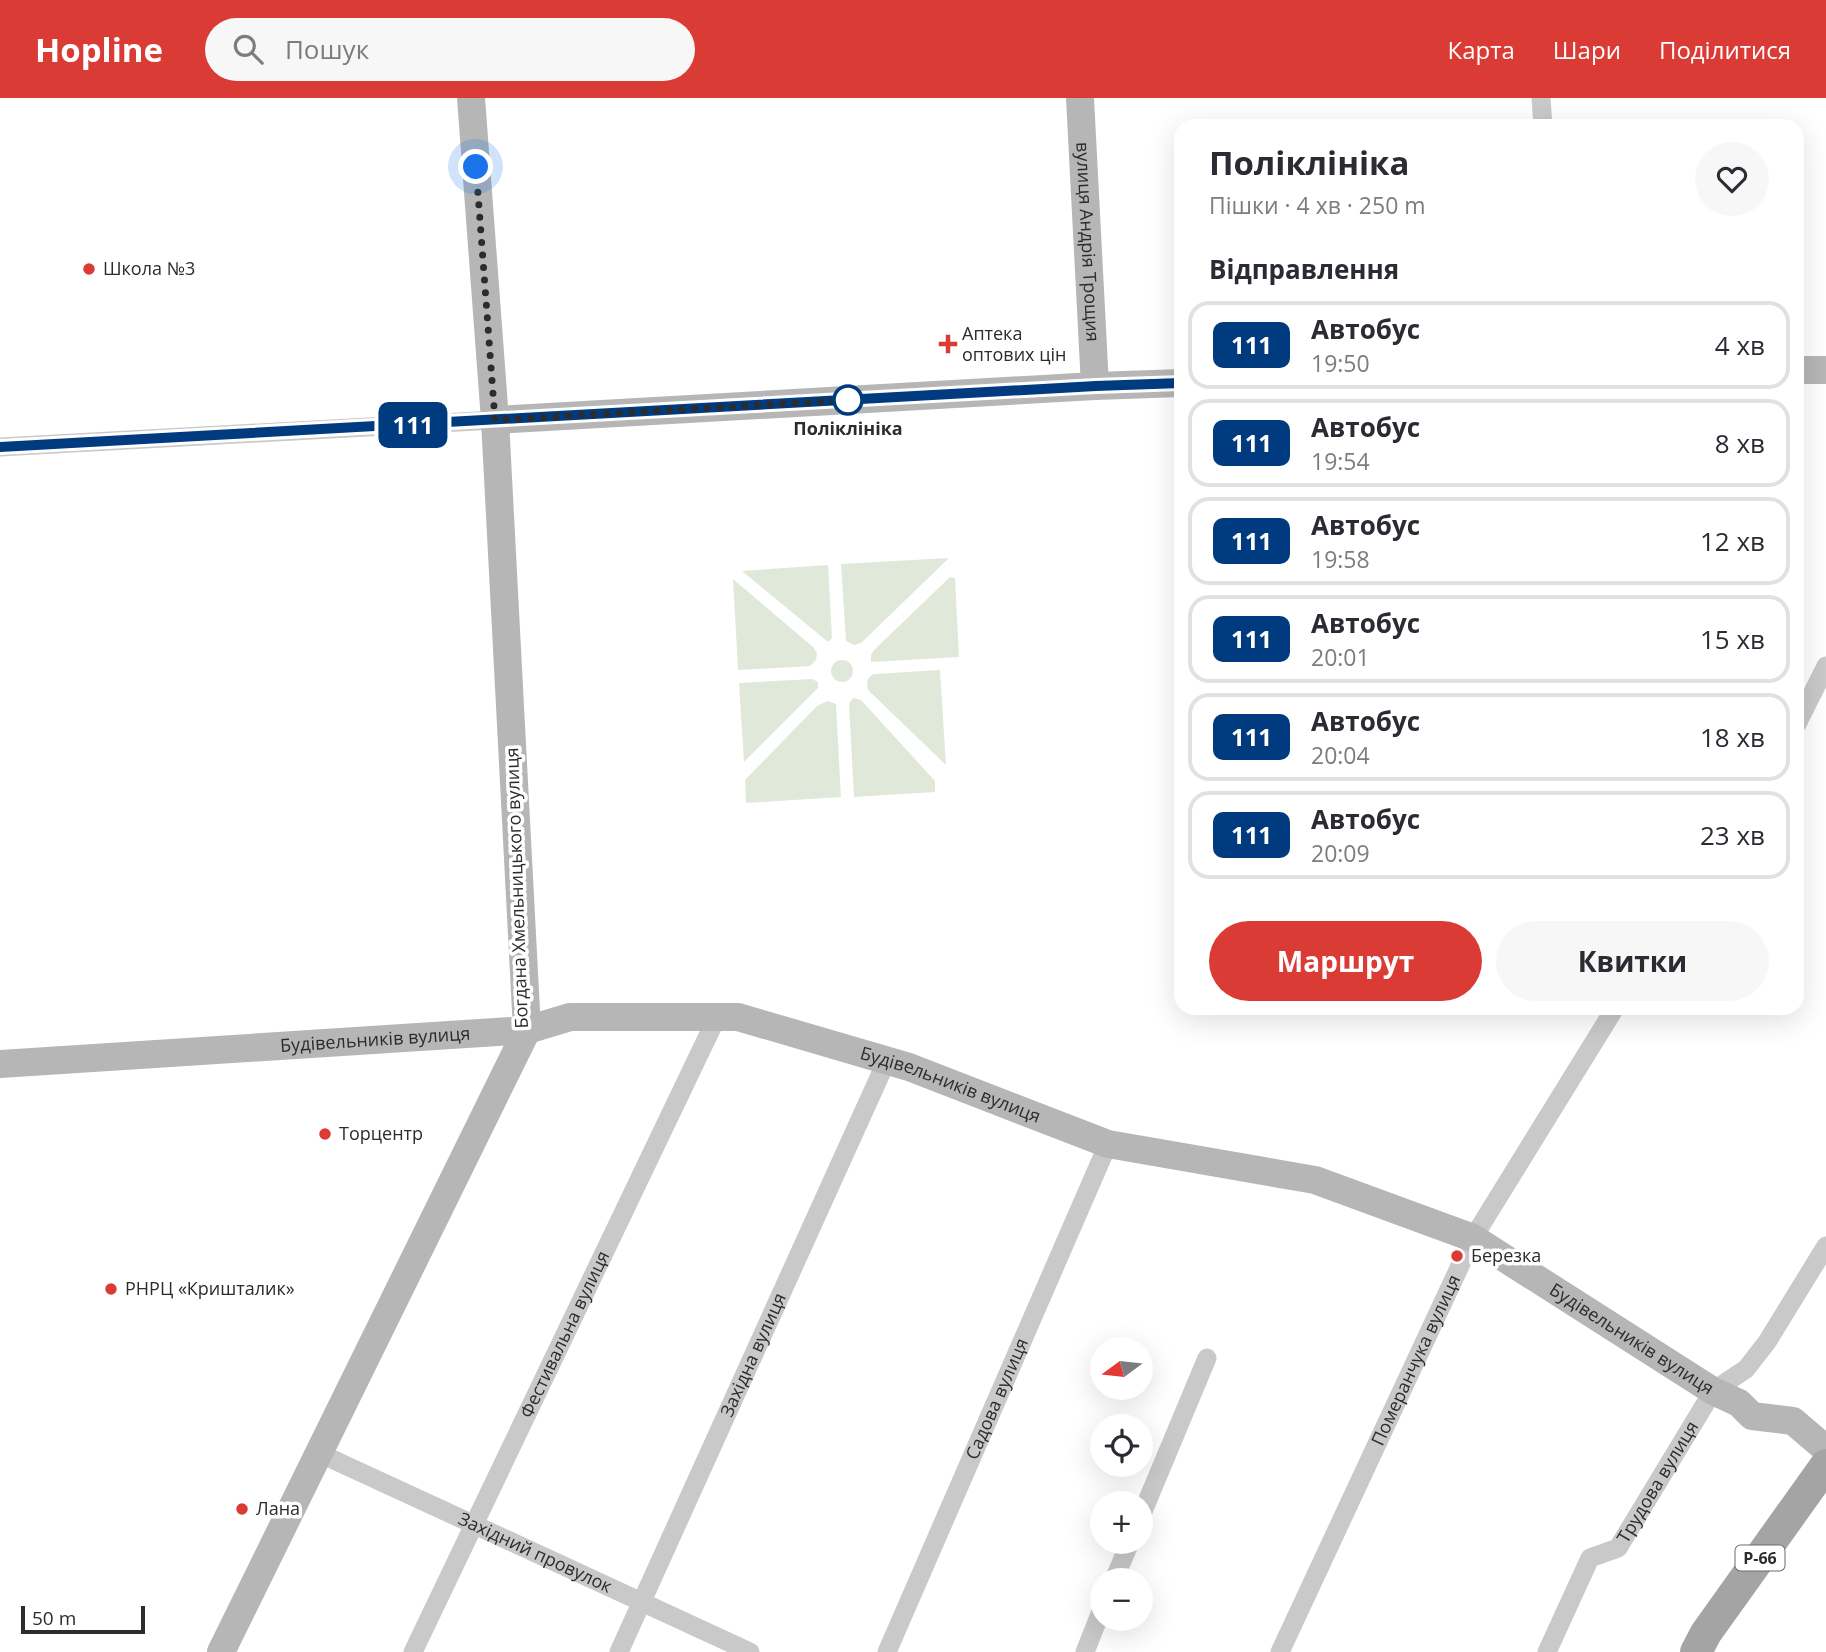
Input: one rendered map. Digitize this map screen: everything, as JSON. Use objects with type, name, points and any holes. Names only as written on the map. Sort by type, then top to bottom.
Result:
[{"type":"main road","name":"Р-66","points":[[1696,1652],[1706,1633],[1826,1465]]},
{"type":"street","name":"Богдана Хмельницького вулиця","points":[[221,1652],[527,1030],[495,420],[471,98]]},
{"type":"street","name":"вулиця Андрія Трощия","points":[[1080,98],[1096,386]]},
{"type":"street","points":[[1541,98],[1542,119]]},
{"type":"street","points":[[1804,370],[1826,370]]},
{"type":"street","points":[[0,447],[1174,383]]},
{"type":"street","points":[[1804,710],[1826,666]]},
{"type":"street","name":"Померанчука вулиця","points":[[1280,1652],[1473,1238],[1611,1015]]},
{"type":"street","name":"Будівельників вулиця","points":[[0,1064],[527,1030],[570,1017],[737,1017],[909,1067],[1108,1144],[1315,1181],[1473,1238],[1713,1391],[1739,1403],[1752,1416],[1793,1421],[1826,1449]]},
{"type":"street","name":"Фестивальна вулиця","points":[[413,1652],[717,1017]]},
{"type":"street","name":"Західна вулиця","points":[[619,1652],[887,1060]]},
{"type":"street","name":"Садова вулиця","points":[[887,1652],[1108,1144]]},
{"type":"street","name":"Трудова вулиця","points":[[1547,1652],[1590,1558],[1618,1548],[1713,1391],[1746,1369],[1826,1246]]},
{"type":"street","points":[[1152,1491],[1207,1358]]},
{"type":"street","name":"Західний провулок","points":[[319,1453],[750,1652]]},
{"type":"street","points":[[1085,1652],[1093,1631]]},
{"type":"green space","points":[[949,558],[861,643],[854,645],[846,641],[841,564]]},
{"type":"green space","points":[[828,565],[832,638],[828,642],[742,571]]},
{"type":"green space","points":[[950,577],[955,578],[959,657],[871,662],[874,650]]},
{"type":"green space","points":[[733,579],[813,647],[817,653],[816,660],[810,666],[738,670]]},
{"type":"green space","points":[[842,660],[850,663],[853,671],[850,679],[842,682],[834,679],[831,671],[834,663]]},
{"type":"green space","points":[[940,670],[946,765],[868,690],[867,685],[868,679],[874,674]]},
{"type":"green space","points":[[812,679],[818,682],[818,688],[744,762],[739,683]]},
{"type":"green space","points":[[853,698],[861,700],[935,781],[935,792],[854,797],[849,704]]},
{"type":"green space","points":[[828,701],[836,704],[841,797],[746,803],[745,780],[817,706]]},
{"type":"bus line","name":"111","points":[[0,447],[1174,383]]},
{"type":"place","name":"Школа №3","points":[[89,269]]},
{"type":"place","name":"Аптека оптових цін","points":[[948,344]]},
{"type":"place","name":"Поліклініка","points":[[848,400]]},
{"type":"place","name":"Торцентр","points":[[325,1134]]},
{"type":"place","name":"Березка","points":[[1457,1256]]},
{"type":"place","name":"РНРЦ «Кришталик»","points":[[111,1289]]},
{"type":"place","name":"Лана","points":[[242,1509]]},
{"type":"route","points":[[476,167],[495,420],[848,400]]}]
